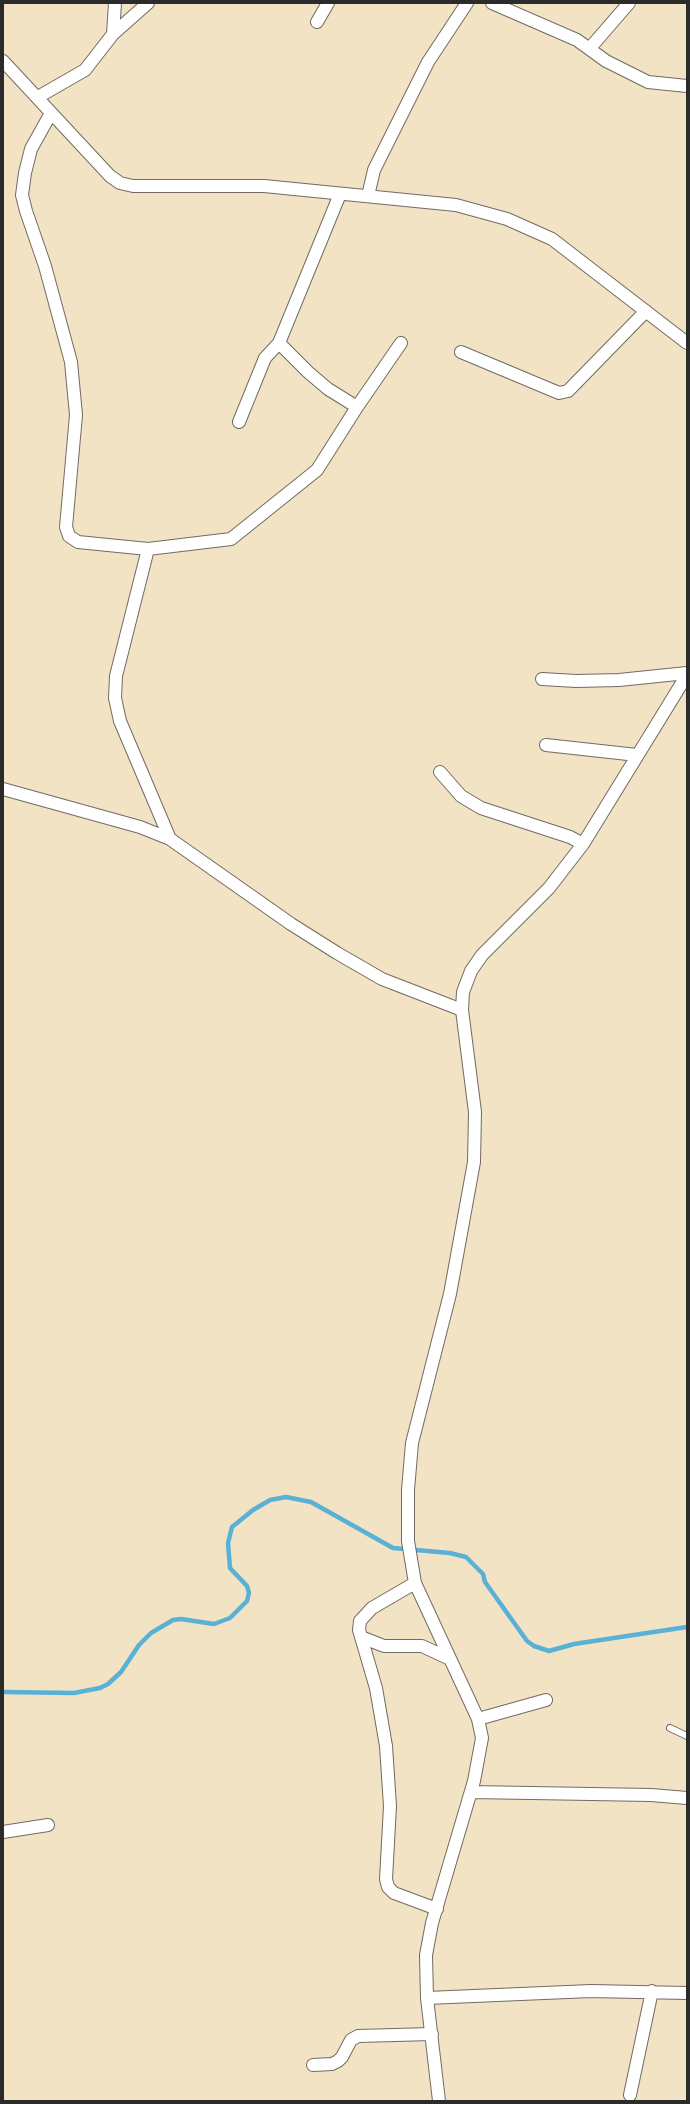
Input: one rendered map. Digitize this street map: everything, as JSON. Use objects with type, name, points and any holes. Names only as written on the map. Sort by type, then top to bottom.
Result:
[{"type":"street","points":[[113,34],[115,3]]},
{"type":"street","points":[[38,97],[85,70],[113,34],[148,3]]},
{"type":"street","points":[[317,22],[328,3]]},
{"type":"street","points":[[368,196],[374,170],[428,62],[467,3]]},
{"type":"street","points":[[492,3],[577,40],[606,61],[648,82],[687,86]]},
{"type":"street","points":[[590,48],[629,3]]},
{"type":"street","points":[[3,60],[38,97],[50,113],[110,176],[120,183],[133,186],[264,186],[456,205],[507,219],[552,239],[687,343]]},
{"type":"street","points":[[50,113],[30,148],[22,195],[45,266],[71,362],[76,414],[66,527],[69,536],[78,542],[148,549],[231,539],[317,470],[356,407],[401,343]]},
{"type":"street","points":[[239,422],[265,358],[279,343],[340,194]]},
{"type":"street","points":[[461,352],[559,393],[568,391],[646,311]]},
{"type":"street","points":[[279,343],[308,372],[328,389],[356,407]]},
{"type":"street","points":[[148,549],[116,676],[115,698],[120,721],[170,839]]},
{"type":"street","points":[[542,679],[576,682],[687,674]]},
{"type":"street","points":[[439,2101],[427,1998],[426,1955],[436,1909],[471,1792],[480,1757],[482,1738],[478,1719],[415,1584],[408,1541],[408,1490],[412,1443],[450,1294],[474,1162],[474,1112],[462,1010],[463,992],[471,971],[482,955],[549,888],[583,844],[687,674]]},
{"type":"street","points":[[546,745],[637,755]]},
{"type":"street","points":[[440,772],[461,796],[481,808],[570,837],[583,844]]},
{"type":"street","points":[[3,789],[140,827],[170,839],[291,924],[337,953],[382,978],[462,1010]]},
{"type":"street","points":[[415,1584],[372,1608],[360,1621],[359,1630],[376,1688],[386,1746],[390,1806],[387,1883],[394,1892],[436,1909]]},
{"type":"street","points":[[361,1637],[384,1646],[422,1646],[450,1659]]},
{"type":"street","points":[[478,1719],[546,1700]]},
{"type":"street","points":[[471,1792],[651,1795],[687,1798]]},
{"type":"street","points":[[3,1832],[48,1825]]},
{"type":"street","points":[[427,1998],[591,1991],[652,1991],[687,1993]]},
{"type":"street","points":[[630,2095],[652,1991]]},
{"type":"street","points":[[313,2064],[332,2064],[338,2061],[351,2040],[358,2036],[432,2034]]},
{"type":"lane","points":[[670,1728],[687,1736]]},
{"type":"waterway","points":[[3,1692],[74,1693],[100,1688],[108,1684],[121,1672],[139,1645],[151,1633],[173,1620],[181,1619],[214,1624],[230,1618],[247,1601],[249,1593],[247,1586],[230,1568],[228,1543],[232,1527],[253,1510],[270,1500],[286,1497],[311,1502],[393,1548],[450,1553],[466,1557],[483,1574],[485,1582],[527,1641],[534,1646],[549,1651],[574,1644],[687,1627]]}]
